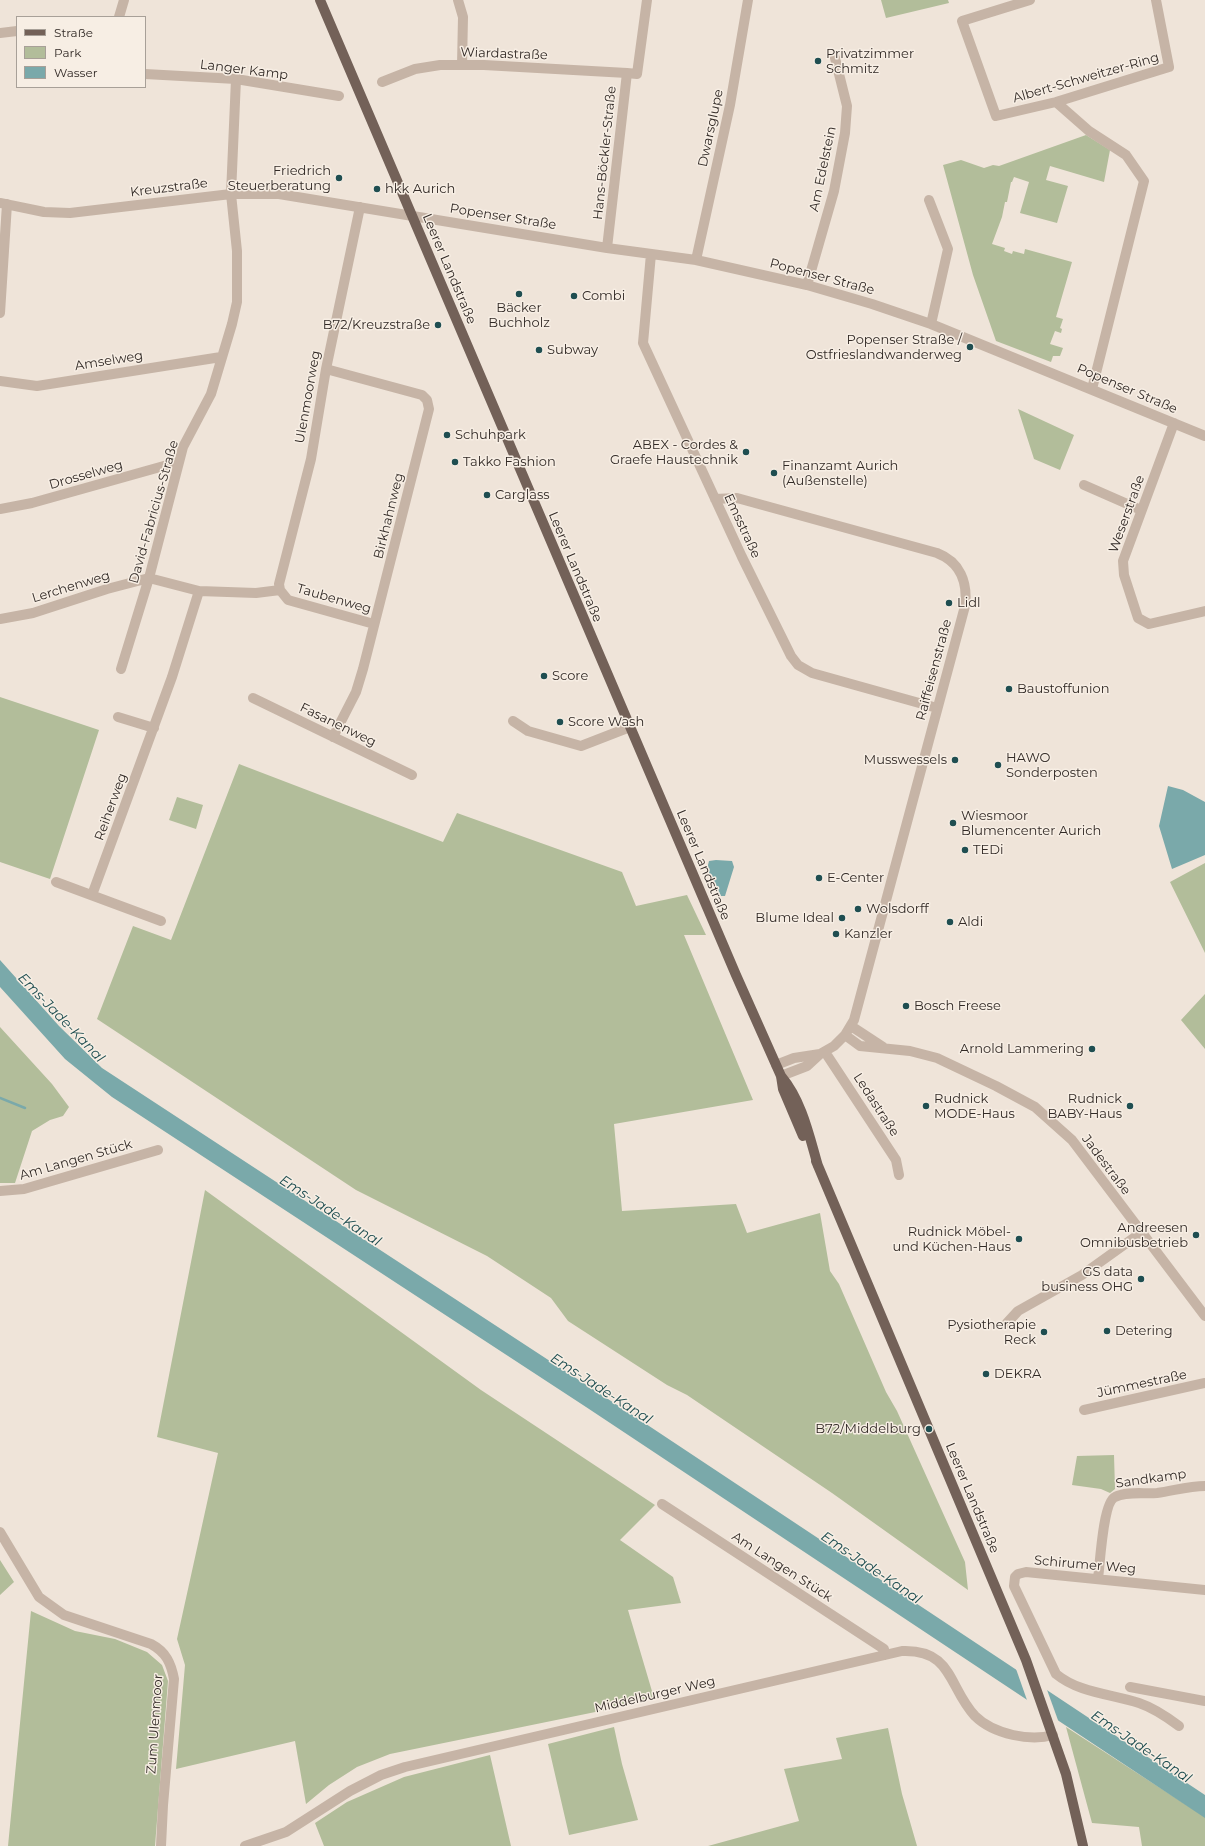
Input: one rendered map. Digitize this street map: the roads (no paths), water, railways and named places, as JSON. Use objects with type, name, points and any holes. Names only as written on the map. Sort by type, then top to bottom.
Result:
[{"type":"main road","name":"Leerer Landstraße","points":[[320,0],[611,686],[781,1076],[783,1089],[793,1114],[818,1166],[1026,1660],[1066,1774],[1083,1846]]},
{"type":"street","points":[[119,16],[124,0]]},
{"type":"street","points":[[458,0],[464,17],[462,65]]},
{"type":"street","name":"Hans-Böckler-Straße","points":[[607,248],[627,73],[636,74],[646,0]]},
{"type":"street","name":"Dwarsglupe","points":[[696,260],[730,105],[748,0]]},
{"type":"street","name":"Albert-Schweitzer-Ring","points":[[1030,0],[962,21],[996,116],[1056,102],[1169,67],[1156,0]]},
{"type":"street","points":[[0,33],[16,31]]},
{"type":"street","name":"Am Edelstein","points":[[807,285],[834,191],[846,133],[847,106],[835,58]]},
{"type":"street","name":"Wiardastraße","points":[[382,82],[415,69],[440,65],[627,73]]},
{"type":"street","name":"Langer Kamp","points":[[146,74],[236,79],[339,96]]},
{"type":"street","name":"David-Fabricius-Straße","points":[[121,669],[149,578],[178,462],[183,447],[211,394],[237,302],[237,251],[231,194],[236,79]]},
{"type":"street","points":[[1056,102],[1089,131],[1126,154],[1144,181],[1092,389]]},
{"type":"street","name":"Kreuzstraße","points":[[4,204],[44,212],[70,213],[231,194],[279,194],[412,216]]},
{"type":"street","points":[[928,200],[948,249],[931,324]]},
{"type":"street","points":[[0,313],[4,204]]},
{"type":"street","name":"Ulenmoorweg","points":[[280,590],[279,584],[311,459],[326,369],[360,207]]},
{"type":"street","name":"Popenser Straße","points":[[412,216],[607,248],[696,260],[807,285],[872,304],[931,324],[1205,436]]},
{"type":"street","name":"Emsstraße","points":[[651,254],[643,343],[745,563],[791,656],[798,665],[823,677],[937,708]]},
{"type":"street","name":"Amselweg","points":[[0,381],[37,386],[222,357]]},
{"type":"street","name":"Birkhahnweg","points":[[326,369],[422,395],[427,400],[429,409],[356,692],[333,737]]},
{"type":"street","name":"Weserstraße","points":[[1174,423],[1123,561],[1124,575],[1138,618],[1149,624],[1205,610]]},
{"type":"street","name":"Drosselweg","points":[[0,509],[32,503],[178,462]]},
{"type":"street","points":[[1084,485],[1141,510]]},
{"type":"street","name":"Raiffeisenstraße","points":[[715,499],[737,498],[937,553],[952,562],[963,578],[966,587],[966,602],[856,1012],[848,1030]]},
{"type":"street","name":"Taubenweg","points":[[149,578],[199,591],[256,593],[280,590],[288,600],[374,624]]},
{"type":"street","name":"Lerchenweg","points":[[0,619],[33,613],[107,589],[149,578]]},
{"type":"street","name":"Reiherweg","points":[[92,895],[154,728],[199,591]]},
{"type":"street","name":"Fasanenweg","points":[[253,698],[412,775]]},
{"type":"street","points":[[118,716],[154,728]]},
{"type":"street","points":[[513,721],[528,732],[581,746],[630,727]]},
{"type":"street","points":[[56,882],[161,921]]},
{"type":"street","points":[[781,1076],[806,1066],[822,1053],[834,1046],[848,1030]]},
{"type":"street","name":"Jadestraße","points":[[848,1030],[885,1048],[910,1051],[937,1058],[1035,1107],[1072,1140],[1205,1316]]},
{"type":"street","points":[[776,1065],[794,1058],[822,1053]]},
{"type":"street","name":"Ledastraße","points":[[822,1053],[896,1160],[899,1174]]},
{"type":"street","name":"Am Langen Stück","points":[[0,1191],[24,1189],[158,1150]]},
{"type":"street","points":[[1008,1323],[1018,1310],[1082,1275],[1142,1232]]},
{"type":"street","name":"Jümmestraße","points":[[1084,1410],[1205,1383]]},
{"type":"street","name":"Sandkamp","points":[[1098,1578],[1106,1509],[1113,1497],[1121,1494],[1158,1492],[1191,1486],[1205,1486]]},
{"type":"street","name":"Am Langen Stück","points":[[662,1504],[884,1649],[885,1654]]},
{"type":"street","name":"Zum Ulenmoor","points":[[0,1532],[39,1597],[51,1607],[64,1615],[151,1644],[162,1652],[172,1665],[174,1679],[163,1804],[161,1846]]},
{"type":"street","name":"Schirumer Weg","points":[[1179,1726],[1160,1712],[1140,1703],[1067,1683],[1056,1674],[1014,1586],[1015,1577],[1022,1572],[1098,1578],[1205,1590]]},
{"type":"street","name":"Middelburger Weg","points":[[245,1846],[286,1832],[350,1791],[381,1776],[405,1767],[885,1654],[916,1651],[935,1658],[950,1673],[975,1716],[994,1729],[1034,1738],[1052,1733]]},
{"type":"street","points":[[1130,1687],[1205,1701]]},
{"type":"water","points":[[1168,786],[1183,790],[1205,802],[1205,855],[1172,869],[1159,826]]},
{"type":"water","points":[[709,861],[732,861],[734,867],[725,896],[717,896],[707,869]]},
{"type":"water","points":[[0,960],[59,1026],[102,1068],[637,1418],[1205,1795],[1205,1818],[586,1407],[112,1097],[65,1059],[0,987]]},
{"type":"waterway","points":[[0,1098],[25,1108]]},
{"type":"place","name":"Privatzimmer Schmitz","points":[[818,61]]},
{"type":"place","name":"Friedrich Steuerberatung","points":[[339,178]]},
{"type":"place","name":"hkk Aurich","points":[[377,189]]},
{"type":"place","name":"Bäcker Buchholz","points":[[519,294]]},
{"type":"place","name":"Combi","points":[[574,296]]},
{"type":"place","name":"B72/Kreuzstraße","points":[[438,325]]},
{"type":"place","name":"Popenser Straße / Ostfrieslandwanderweg","points":[[970,347]]},
{"type":"place","name":"Subway","points":[[539,350]]},
{"type":"place","name":"Schuhpark","points":[[447,435]]},
{"type":"place","name":"ABEX - Cordes & Graefe Haustechnik","points":[[746,452]]},
{"type":"place","name":"Takko Fashion","points":[[455,462]]},
{"type":"place","name":"Finanzamt Aurich (Außenstelle)","points":[[774,473]]},
{"type":"place","name":"Carglass","points":[[487,495]]},
{"type":"place","name":"Lidl","points":[[949,603]]},
{"type":"place","name":"Score","points":[[544,676]]},
{"type":"place","name":"Baustoffunion","points":[[1009,689]]},
{"type":"place","name":"Score Wash","points":[[560,722]]},
{"type":"place","name":"Musswessels","points":[[955,760]]},
{"type":"place","name":"HAWO Sonderposten","points":[[998,765]]},
{"type":"place","name":"Wiesmoor Blumencenter Aurich","points":[[953,823]]},
{"type":"place","name":"TEDi","points":[[965,850]]},
{"type":"place","name":"E-Center","points":[[819,878]]},
{"type":"place","name":"Wolsdorff","points":[[858,909]]},
{"type":"place","name":"Blume Ideal","points":[[842,918]]},
{"type":"place","name":"Aldi","points":[[950,922]]},
{"type":"place","name":"Kanzler","points":[[836,934]]},
{"type":"place","name":"Bosch Freese","points":[[906,1006]]},
{"type":"place","name":"Arnold Lammering","points":[[1092,1049]]},
{"type":"place","name":"Rudnick MODE-Haus","points":[[926,1106]]},
{"type":"place","name":"Rudnick BABY-Haus","points":[[1130,1106]]},
{"type":"place","name":"Andreesen Omnibusbetrieb","points":[[1196,1235]]},
{"type":"place","name":"Rudnick Möbel- und Küchen-Haus","points":[[1019,1239]]},
{"type":"place","name":"GS data business OHG","points":[[1141,1279]]},
{"type":"place","name":"Detering","points":[[1107,1331]]},
{"type":"place","name":"Pysiotherapie Reck","points":[[1044,1332]]},
{"type":"place","name":"DEKRA","points":[[986,1374]]},
{"type":"place","name":"B72/Middelburg","points":[[929,1429]]},
{"type":"water label","name":"Ems-Jade-Kanal","points":[[61,1018]]},
{"type":"water label","name":"Ems-Jade-Kanal","points":[[330,1211]]},
{"type":"water label","name":"Ems-Jade-Kanal","points":[[601,1389]]},
{"type":"water label","name":"Ems-Jade-Kanal","points":[[871,1568]]},
{"type":"water label","name":"Ems-Jade-Kanal","points":[[1141,1747]]}]
